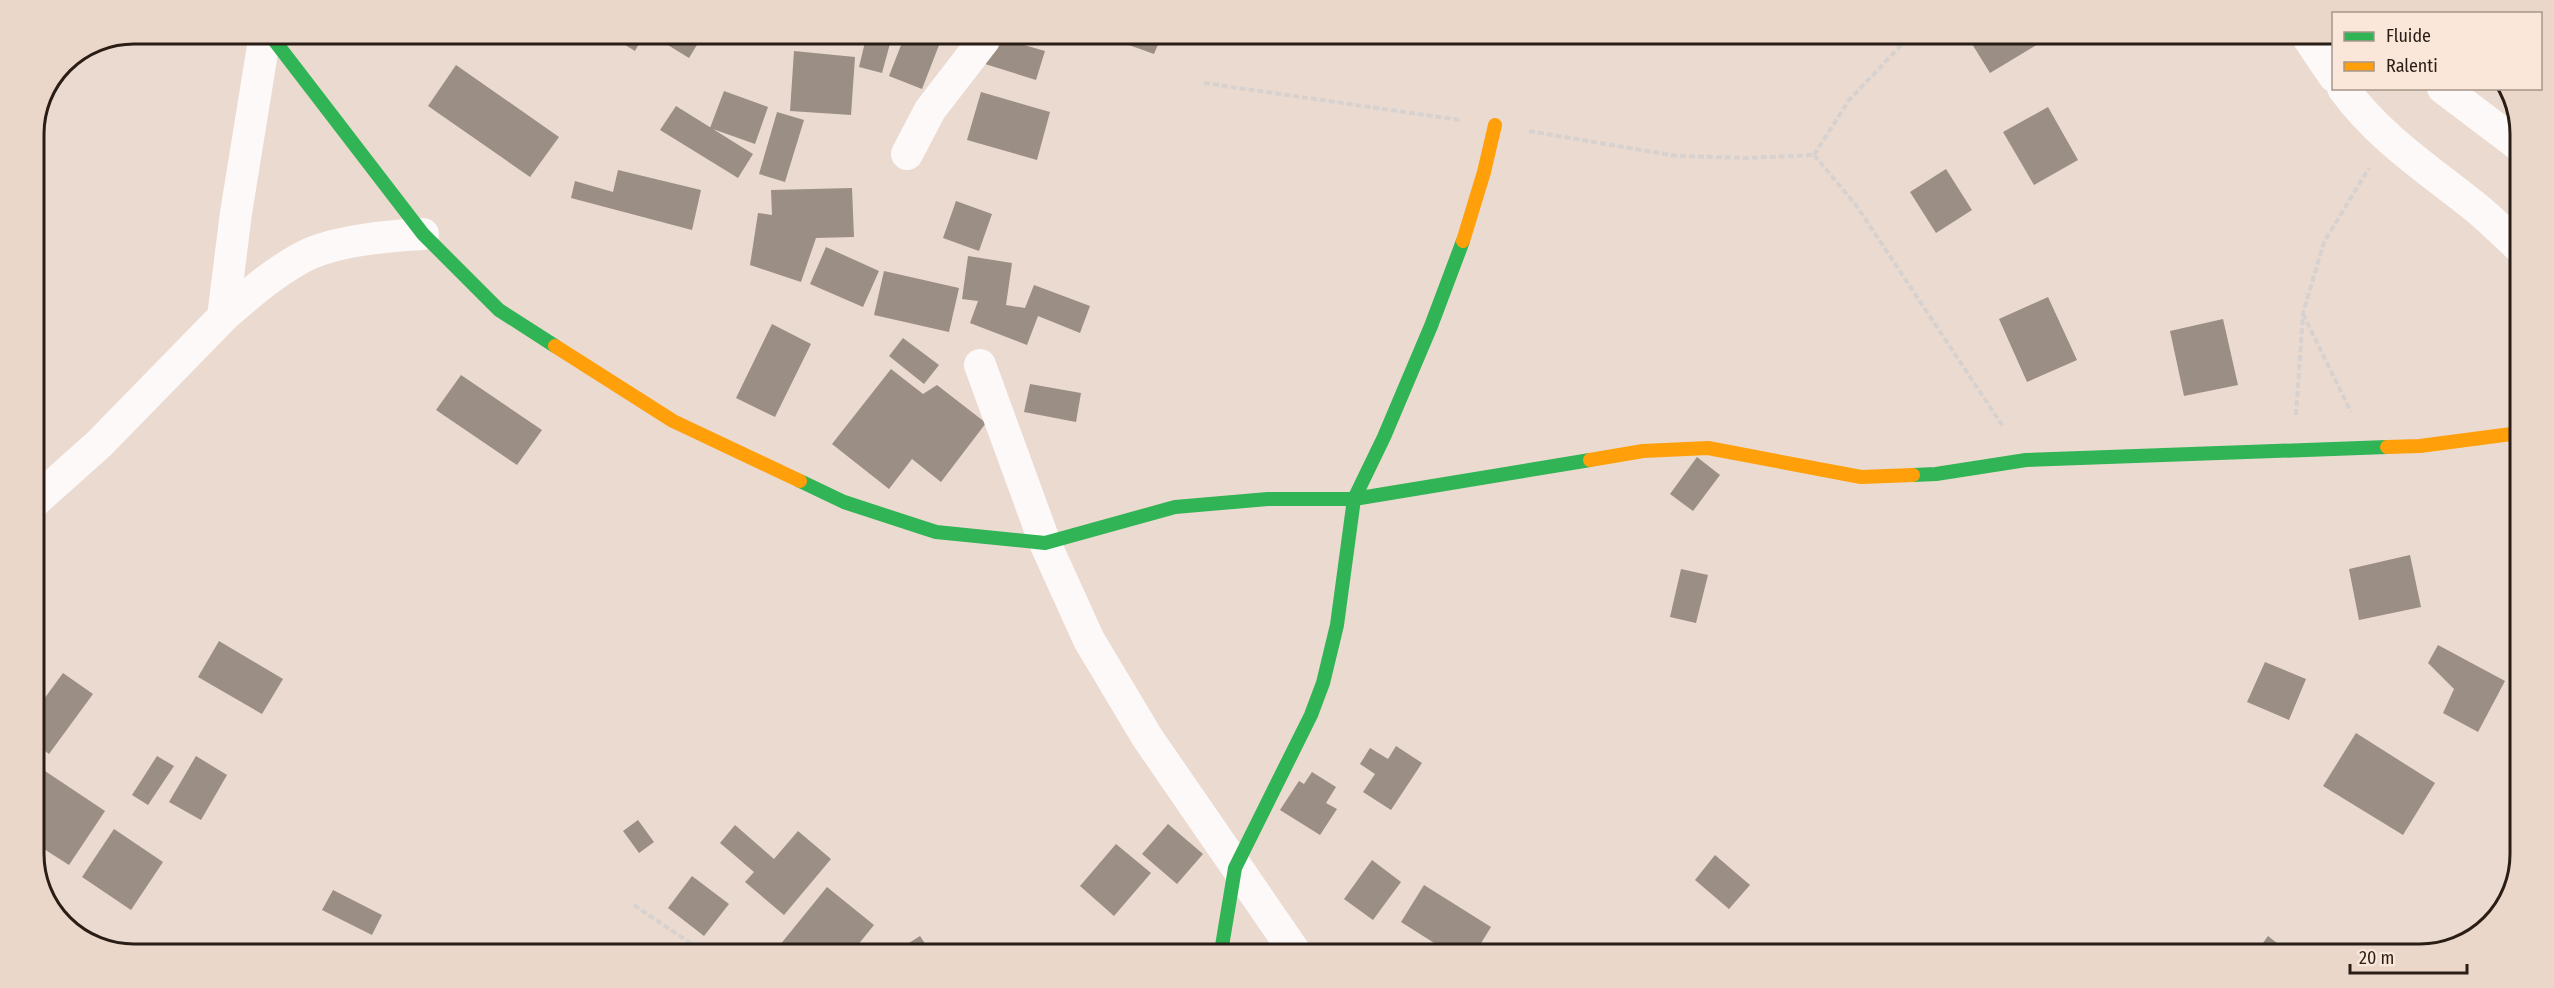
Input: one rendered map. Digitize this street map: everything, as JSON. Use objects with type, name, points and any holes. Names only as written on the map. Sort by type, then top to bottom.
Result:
[{"type":"street","points":[[223,317],[236,213],[263,44]]},
{"type":"street","points":[[277,44],[423,234],[499,310],[673,421],[844,502],[936,532],[1045,543],[1175,507],[1268,499],[1354,499],[1643,451],[1708,448],[1861,477],[1936,474],[2026,460],[2367,446],[2420,446],[2510,434]]},
{"type":"street","points":[[907,154],[930,110],[981,44]]},
{"type":"street","points":[[2312,44],[2332,73]]},
{"type":"street","points":[[2344,90],[2356,106],[2387,138],[2481,212],[2510,239]]},
{"type":"street","points":[[2449,90],[2485,101],[2510,133]]},
{"type":"street","points":[[1222,944],[1235,868],[1311,715],[1323,683],[1337,625],[1354,499],[1384,437],[1431,326],[1460,249],[1484,172],[1495,125]]},
{"type":"street","points":[[44,493],[99,444],[223,317],[259,285],[303,257],[352,242],[423,234]]},
{"type":"street","points":[[980,365],[1045,543],[1089,640],[1147,737],[1289,944]]},
{"type":"path","points":[[1902,44],[1849,100],[1814,155],[1856,205],[2026,460]]},
{"type":"path","points":[[2294,450],[2302,313],[2324,242],[2387,138]]},
{"type":"path","points":[[2302,313],[2367,446]]},
{"type":"path","points":[[634,905],[692,944]]},
{"type":"building","points":[[624,44],[639,44],[635,51]]},
{"type":"building","points":[[666,44],[698,44],[689,58]]},
{"type":"building","points":[[865,44],[890,44],[882,73],[859,67]]},
{"type":"building","points":[[901,44],[939,44],[922,89],[889,76]]},
{"type":"building","points":[[991,44],[1020,44],[1045,51],[1036,80],[985,64]]},
{"type":"building","points":[[1126,44],[1158,44],[1154,54]]},
{"type":"building","points":[[1972,44],[2038,44],[1990,73]]},
{"type":"building","points":[[794,51],[855,57],[851,115],[790,111]]},
{"type":"building","points":[[456,65],[559,137],[530,177],[428,106]]},
{"type":"building","points":[[724,91],[768,107],[755,144],[710,128]]},
{"type":"building","points":[[981,92],[1050,112],[1037,160],[967,140]]},
{"type":"building","points":[[676,106],[753,154],[738,178],[660,130]]},
{"type":"building","points":[[2048,107],[2078,160],[2034,185],[2003,132]]},
{"type":"building","points":[[777,112],[804,120],[785,182],[759,174]]},
{"type":"building","points":[[1946,169],[1972,210],[1936,233],[1910,192]]},
{"type":"building","points":[[618,170],[701,190],[692,230],[571,198],[575,181],[613,192]]},
{"type":"building","points":[[852,188],[854,237],[816,238],[801,282],[750,265],[758,213],[772,215],[771,190]]},
{"type":"building","points":[[956,201],[992,214],[979,251],[943,238]]},
{"type":"building","points":[[826,247],[879,271],[863,307],[810,284]]},
{"type":"building","points":[[968,256],[1012,263],[1006,305],[1025,308],[1034,285],[1090,306],[1080,333],[1038,316],[1027,345],[970,323],[978,301],[962,299]]},
{"type":"building","points":[[884,271],[959,288],[949,332],[874,315]]},
{"type":"building","points":[[2048,297],[2077,360],[2027,382],[1999,319]]},
{"type":"building","points":[[2223,319],[2238,385],[2184,396],[2170,331]]},
{"type":"building","points":[[772,324],[811,344],[775,417],[736,398]]},
{"type":"building","points":[[903,338],[939,365],[924,384],[889,356]]},
{"type":"building","points":[[891,369],[923,394],[937,385],[986,423],[941,482],[912,459],[889,489],[832,444]]},
{"type":"building","points":[[461,375],[542,430],[517,465],[436,410]]},
{"type":"building","points":[[1030,384],[1081,393],[1076,422],[1024,412]]},
{"type":"building","points":[[1697,457],[1720,475],[1693,511],[1670,494]]},
{"type":"building","points":[[2410,555],[2421,607],[2359,620],[2349,569]]},
{"type":"building","points":[[1681,569],[1708,575],[1696,623],[1670,617]]},
{"type":"building","points":[[219,641],[283,679],[262,714],[198,677]]},
{"type":"building","points":[[2438,645],[2505,681],[2478,732],[2443,713],[2454,689],[2428,663]]},
{"type":"building","points":[[2265,662],[2306,679],[2289,720],[2247,702]]},
{"type":"building","points":[[63,673],[93,694],[49,754],[44,750],[44,699]]},
{"type":"building","points":[[2356,733],[2435,783],[2403,835],[2323,786]]},
{"type":"building","points":[[1396,746],[1422,763],[1391,810],[1363,792],[1375,774],[1360,764],[1370,748],[1388,759]]},
{"type":"building","points":[[157,756],[174,766],[148,805],[132,795]]},
{"type":"building","points":[[196,756],[227,775],[201,820],[169,802]]},
{"type":"building","points":[[44,770],[105,811],[69,865],[44,849]]},
{"type":"building","points":[[1312,772],[1336,787],[1326,803],[1337,809],[1320,835],[1280,810],[1299,781],[1304,784]]},
{"type":"building","points":[[638,820],[654,842],[639,853],[623,831]]},
{"type":"building","points":[[1168,824],[1203,854],[1177,884],[1142,854]]},
{"type":"building","points":[[735,825],[774,859],[798,831],[831,859],[784,915],[745,882],[754,872],[720,843]]},
{"type":"building","points":[[114,829],[163,862],[131,910],[82,877]]},
{"type":"building","points":[[1116,844],[1151,873],[1114,916],[1080,886]]},
{"type":"building","points":[[1715,855],[1750,885],[1729,909],[1695,880]]},
{"type":"building","points":[[1372,860],[1401,882],[1373,920],[1344,899]]},
{"type":"building","points":[[692,876],[729,904],[704,936],[668,908]]},
{"type":"building","points":[[1424,885],[1491,927],[1481,944],[1436,944],[1401,922]]},
{"type":"building","points":[[827,887],[874,925],[859,944],[781,944]]},
{"type":"building","points":[[333,890],[382,915],[372,935],[322,910]]},
{"type":"building","points":[[920,936],[925,944],[907,944]]},
{"type":"building","points":[[2268,936],[2278,944],[2262,944]]},
{"type":"traffic: fast","points":[[277,44],[423,234],[499,310],[555,346]]},
{"type":"traffic: fast","points":[[1222,944],[1235,868],[1311,715],[1323,683],[1337,625],[1354,499],[1384,437],[1431,326],[1463,241]]},
{"type":"traffic: fast","points":[[1913,475],[1936,474],[2026,460],[2387,447]]},
{"type":"traffic: fast","points":[[800,481],[844,502],[936,532],[1045,543],[1175,507],[1268,499],[1354,499],[1590,460]]},
{"type":"traffic: slow","points":[[1463,241],[1484,172],[1495,125]]},
{"type":"traffic: slow","points":[[555,346],[673,421],[800,481]]},
{"type":"traffic: slow","points":[[2387,447],[2420,446],[2510,434]]},
{"type":"traffic: slow","points":[[1590,460],[1643,451],[1708,448],[1861,477],[1913,475]]}]
